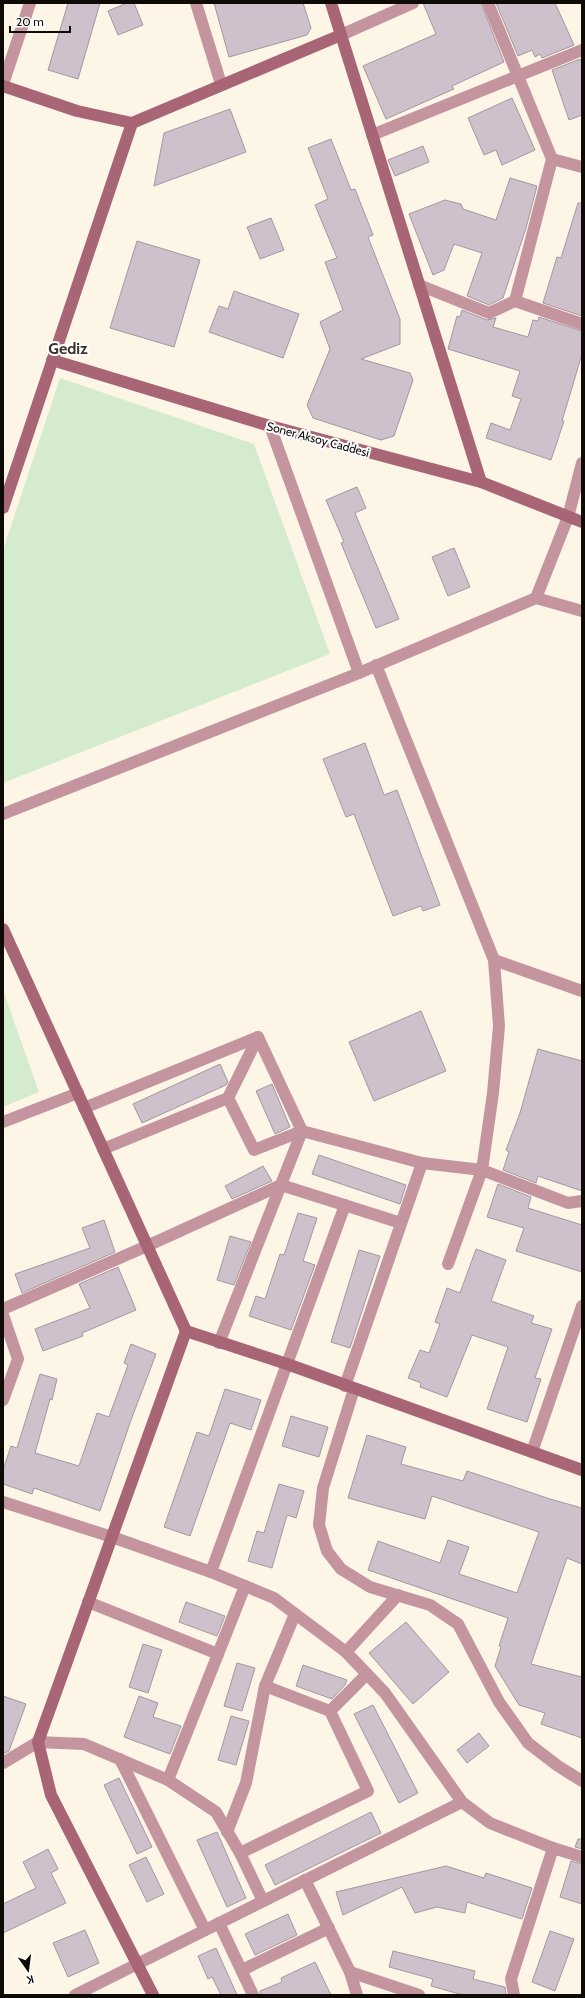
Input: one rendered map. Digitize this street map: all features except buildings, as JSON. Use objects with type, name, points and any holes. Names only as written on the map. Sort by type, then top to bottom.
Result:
[{"type":"street","points":[[30,3],[3,85],[77,111],[132,122],[341,35],[413,3]]},
{"type":"street","points":[[196,3],[221,84]]},
{"type":"street","points":[[331,3],[481,482]]},
{"type":"street","points":[[488,3],[552,159],[515,301]]},
{"type":"street","points":[[372,135],[582,50]]},
{"type":"street","points":[[3,508],[132,122]]},
{"type":"street","points":[[552,159],[582,167]]},
{"type":"street","points":[[419,285],[488,313],[515,301],[582,324]]},
{"type":"street","name":"Soner Aksoy Caddesi","points":[[52,360],[270,426],[481,482],[582,522]]},
{"type":"street","points":[[270,426],[359,673]]},
{"type":"street","points":[[536,598],[568,517],[582,463]]},
{"type":"street","points":[[3,814],[359,673],[536,598],[582,611]]},
{"type":"street","points":[[376,665],[494,960],[499,1026],[493,1093],[482,1170],[448,1264]]},
{"type":"street","points":[[3,929],[6,941],[78,1093],[186,1331],[38,1742],[51,1795],[153,1995]]},
{"type":"street","points":[[494,960],[582,991]]},
{"type":"street","points":[[84,1108],[258,1037]]},
{"type":"street","points":[[103,1149],[228,1098],[258,1037]]},
{"type":"street","points":[[219,1343],[302,1131],[258,1037]]},
{"type":"street","points":[[3,1122],[78,1093]]},
{"type":"street","points":[[228,1098],[254,1150],[302,1131],[422,1163],[482,1170],[568,1203],[582,1201]]},
{"type":"street","points":[[422,1163],[401,1223],[350,1388],[323,1488],[319,1525],[327,1551],[341,1569],[370,1587],[430,1604],[458,1624],[499,1702],[528,1743],[558,1766],[582,1781]]},
{"type":"street","points":[[3,1309],[281,1185],[401,1223]]},
{"type":"street","points":[[211,1572],[345,1205]]},
{"type":"street","points":[[532,1452],[582,1306]]},
{"type":"street","points":[[3,1315],[18,1359],[3,1400]]},
{"type":"street","points":[[186,1331],[287,1364],[350,1388],[582,1470]]},
{"type":"street","points":[[3,1502],[112,1537],[211,1572],[274,1598],[346,1652],[385,1693],[462,1802],[490,1823],[553,1848],[582,1857]]},
{"type":"street","points":[[168,1780],[245,1586]]},
{"type":"street","points":[[346,1652],[398,1595]]},
{"type":"street","points":[[88,1602],[218,1654]]},
{"type":"street","points":[[227,1832],[246,1783],[265,1686],[295,1614]]},
{"type":"street","points":[[330,1711],[367,1674]]},
{"type":"street","points":[[240,1853],[368,1791],[330,1711],[265,1686]]},
{"type":"street","points":[[3,1763],[38,1742],[84,1744],[168,1780],[216,1812],[240,1853],[263,1901]]},
{"type":"street","points":[[120,1759],[205,1930]]},
{"type":"street","points":[[75,1995],[462,1802]]},
{"type":"street","points":[[514,1995],[511,1979],[553,1848]]},
{"type":"street","points":[[305,1880],[350,1972],[357,1995]]},
{"type":"street","points":[[219,1923],[253,1995]]},
{"type":"street","points":[[242,1970],[329,1928]]},
{"type":"street","points":[[350,1972],[419,1995]]},
{"type":"green space","points":[[60,378],[254,444],[330,654],[3,783],[3,550]]},
{"type":"green space","points":[[3,990],[39,1092],[3,1107]]},
{"type":"district","name":"Gediz","points":[[68,348]]}]
